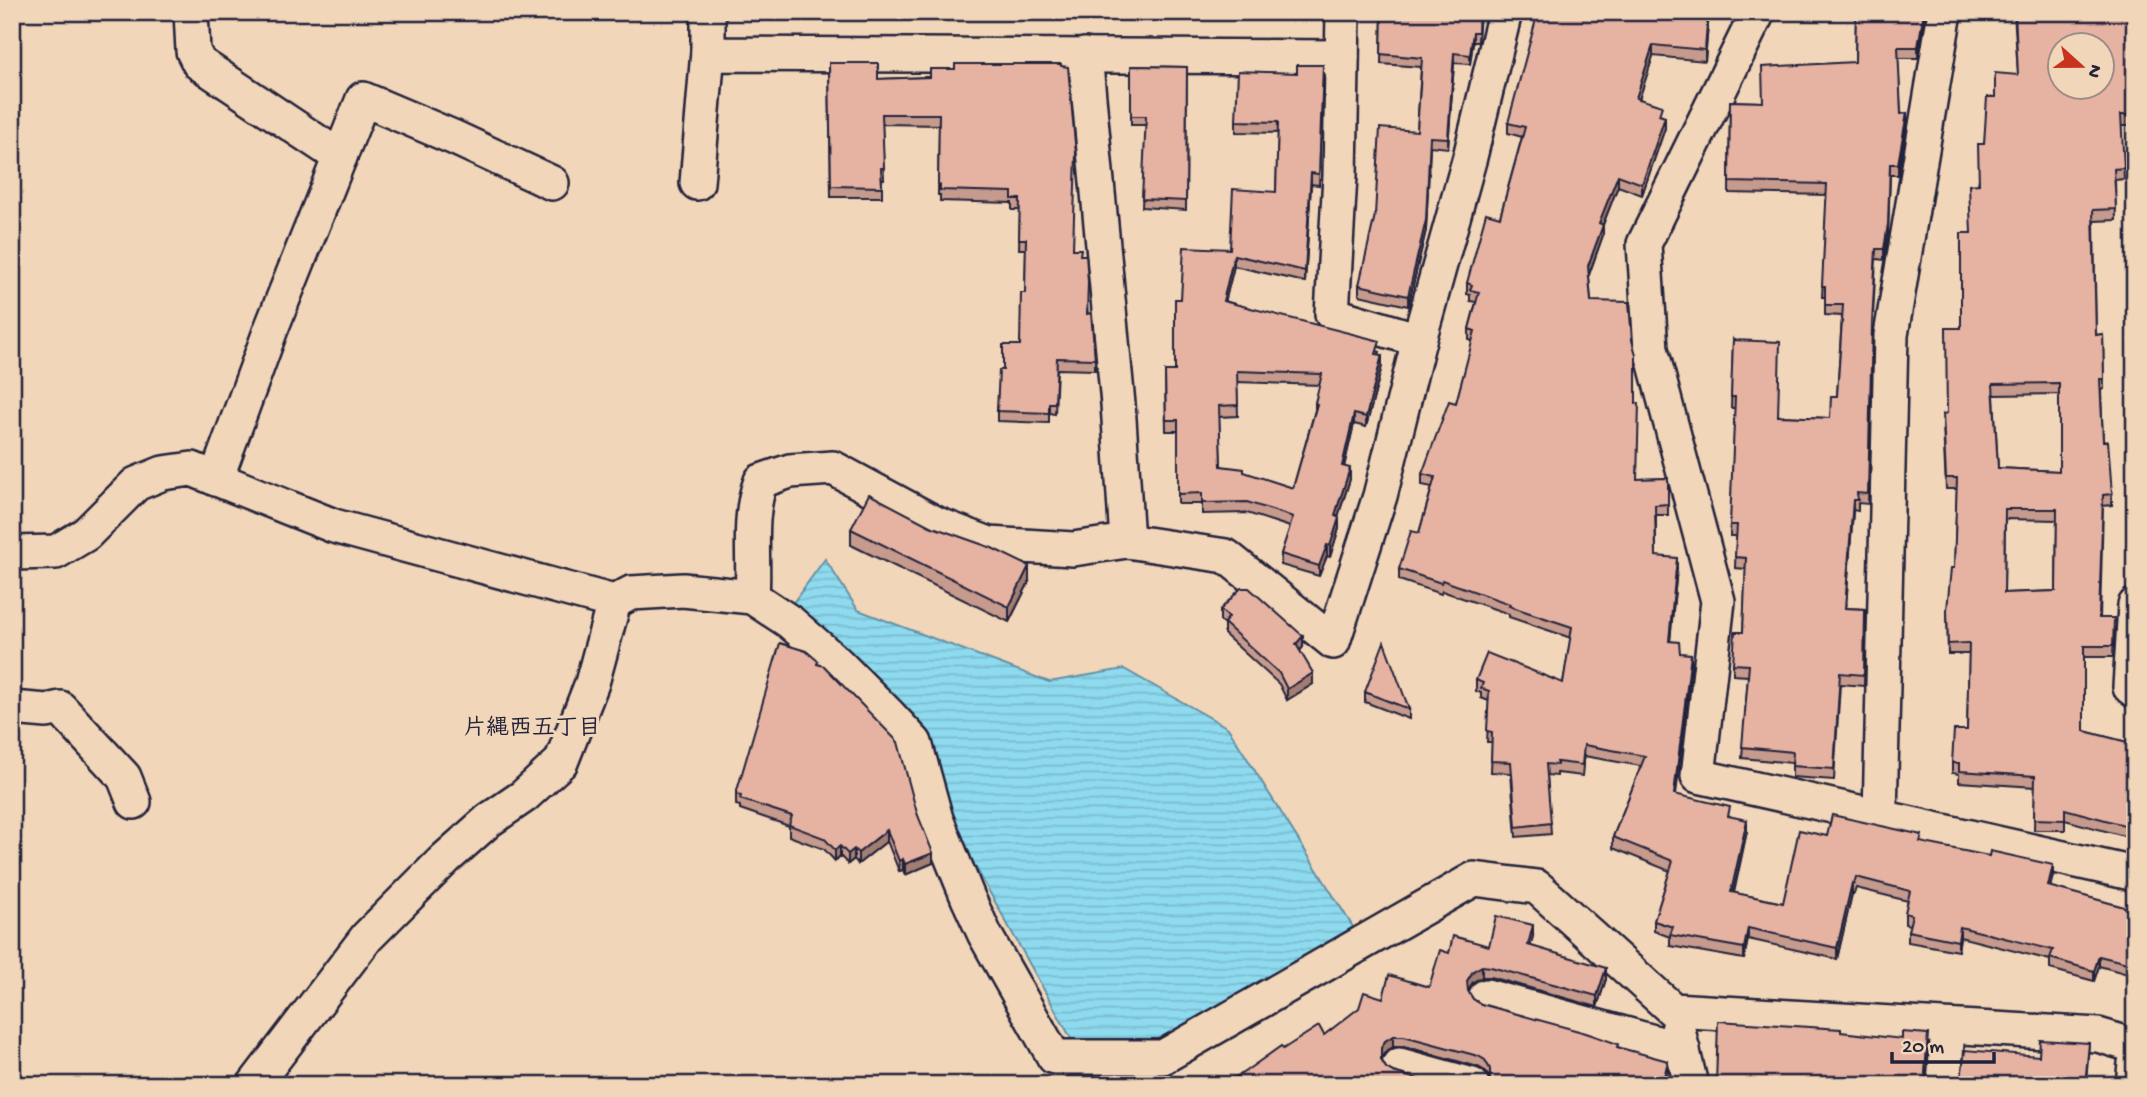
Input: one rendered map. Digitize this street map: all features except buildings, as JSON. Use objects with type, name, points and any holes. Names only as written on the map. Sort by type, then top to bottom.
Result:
[{"type":"street","points":[[191,12],[193,51],[199,63],[340,157]]},
{"type":"street","points":[[1343,12],[1340,176],[1332,314],[1419,340]]},
{"type":"street","points":[[751,597],[754,572],[754,499],[761,481],[790,471],[833,468],[937,524],[989,544],[1073,549],[1127,541],[1227,556],[1333,642],[1380,496],[1419,340],[1467,169],[1505,12]]},
{"type":"street","points":[[1758,12],[1644,244],[1651,349],[1718,600],[1698,776],[2135,874]]},
{"type":"street","points":[[1880,817],[1891,335],[1945,12]]},
{"type":"street","points":[[697,183],[708,51],[701,13]]},
{"type":"street","points":[[708,51],[722,54],[1342,57]]},
{"type":"street","points":[[1085,55],[1118,404],[1127,541]]},
{"type":"street","points":[[216,479],[271,329],[363,99],[552,183]]},
{"type":"street","points":[[12,553],[56,552],[86,534],[136,484],[163,473],[192,469],[334,526],[614,602],[631,593],[683,590],[751,597],[790,622],[827,654],[915,743],[936,819],[968,898],[1051,1071],[1163,1057],[1474,879],[1537,887],[1673,1010],[1691,1085]]},
{"type":"street","points":[[254,1085],[367,937],[444,859],[489,820],[524,796],[561,762],[592,683],[614,602]]},
{"type":"street","points":[[2135,605],[2130,687],[2135,691]]},
{"type":"street","points":[[12,708],[47,712],[61,708],[124,777],[134,802]]},
{"type":"street","points":[[1486,996],[1683,1050]]},
{"type":"street","points":[[1673,1010],[2098,1035],[2135,1046]]},
{"type":"street","points":[[1944,1085],[1948,1027]]},
{"type":"street","points":[[2133,1085],[2135,1063]]},
{"type":"street","points":[[1399,1065],[1472,1085]]},
{"type":"water","points":[[825,559],[858,610],[1049,682],[1124,669],[1228,728],[1353,927],[1156,1045],[1072,1040],[956,832],[790,607]]},
{"type":"district","name":"片縄西五丁目","points":[[532,726]]}]
